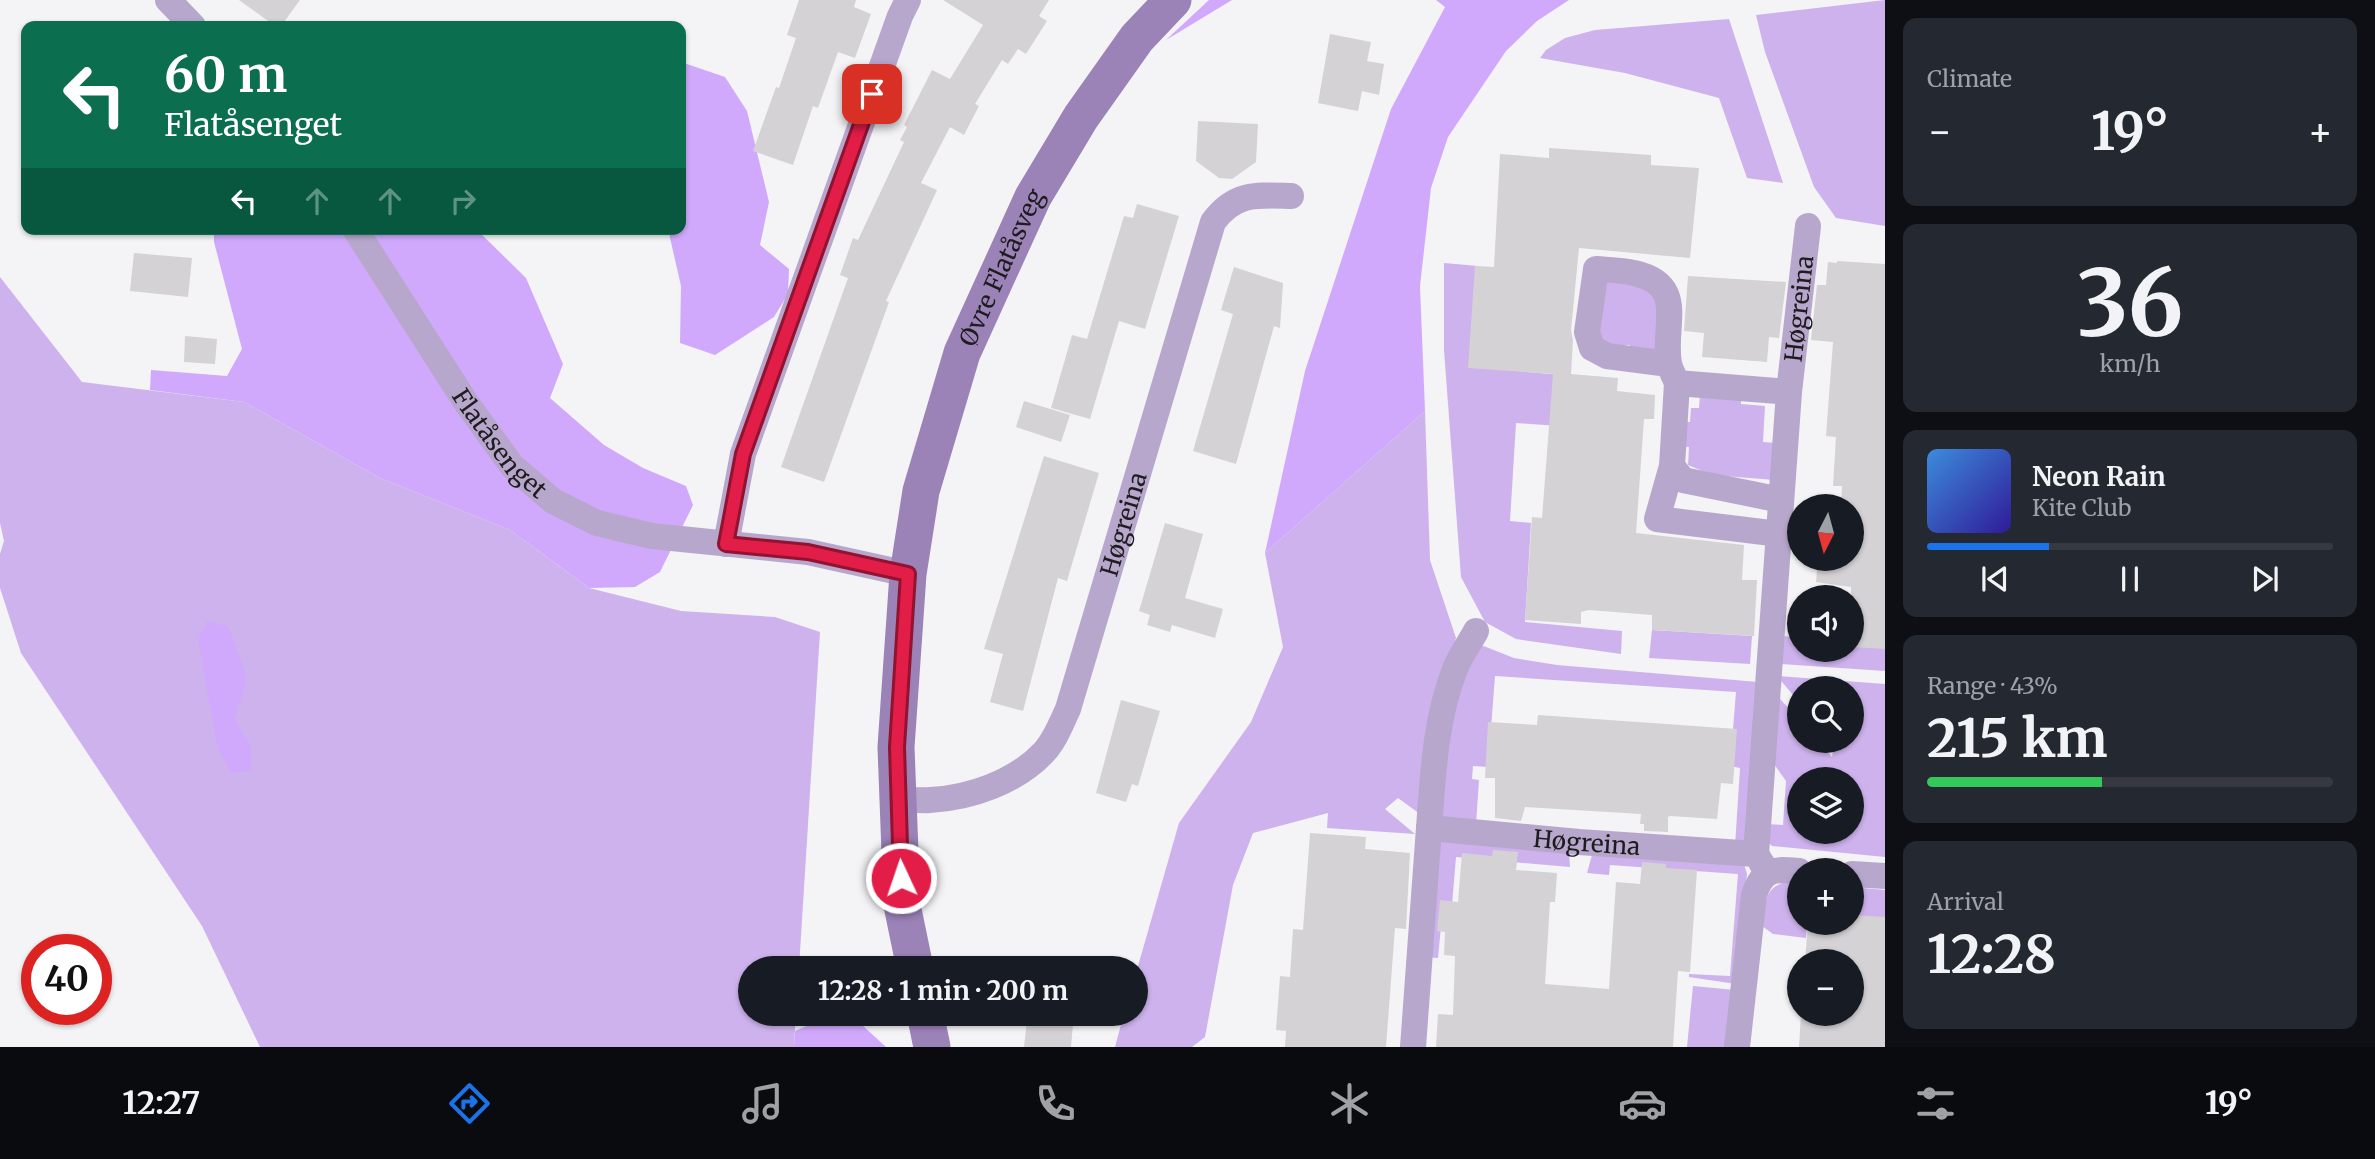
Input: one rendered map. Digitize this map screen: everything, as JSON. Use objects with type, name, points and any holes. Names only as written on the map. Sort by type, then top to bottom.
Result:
[{"type":"street","points":[[168,0],[188,21]]},
{"type":"street","points":[[726,544],[743,454],[801,287],[908,0]]},
{"type":"street","name":"Øvre Flatåsveg","points":[[908,574],[921,491],[961,353],[1033,197],[1081,117],[1137,38],[1172,0]]},
{"type":"street","name":"Høgreina","points":[[897,799],[930,800],[989,787],[1011,778],[1030,765],[1052,740],[1068,709],[1213,222],[1223,208],[1240,199],[1258,195],[1291,196]]},
{"type":"street","name":"Høgreina","points":[[1737,1047],[1754,894],[1761,863],[1768,675],[1789,392],[1808,226]]},
{"type":"street","name":"Flatåsenget","points":[[359,235],[465,401],[512,466],[553,501],[597,523],[652,536],[808,552],[908,574]]},
{"type":"street","name":"Høgreina","points":[[1780,534],[1657,519],[1672,466],[1673,374],[1789,392]]},
{"type":"street","points":[[1672,466],[1683,480],[1781,500]]},
{"type":"street","points":[[908,574],[897,747],[897,799],[902,905],[913,956]]},
{"type":"street","points":[[1413,1047],[1433,760],[1455,668],[1476,631]]},
{"type":"street","name":"Høgreina","points":[[1429,828],[1579,842],[1761,863],[1787,868]]},
{"type":"street","points":[[1864,875],[1885,876]]},
{"type":"street","points":[[928,1026],[932,1047]]},
{"type":"shaded area","points":[[1209,0],[1232,0],[1166,40]]},
{"type":"shaded area","points":[[1436,0],[1569,0],[1537,21],[1506,51],[1448,137],[1431,188],[1420,286],[1425,411],[1265,553],[1305,371],[1391,109],[1445,7]]},
{"type":"shaded area","points":[[1885,0],[1885,226],[1836,218],[1814,187],[1765,52],[1756,15]]},
{"type":"shaded area","points":[[1729,19],[1783,183],[1747,178],[1719,98],[1625,73],[1540,58],[1546,50],[1565,38],[1595,30]]},
{"type":"shaded area","points":[[686,64],[725,77],[747,111],[769,202],[760,245],[789,269],[788,294],[774,317],[715,355],[680,343],[681,286],[669,235],[686,235]]},
{"type":"shaded area","points":[[214,235],[482,235],[526,278],[563,364],[550,398],[604,445],[643,468],[686,486],[693,505],[660,572],[635,587],[589,588],[510,530],[380,478],[244,402],[150,390],[151,370],[227,376],[242,349]]},
{"type":"shaded area","points":[[1444,263],[1478,266],[1470,367],[1562,375],[1559,426],[1516,423],[1510,521],[1531,523],[1525,622],[1622,631],[1621,654],[1516,639],[1485,622],[1461,577],[1444,350]]},
{"type":"shaded area","points":[[0,277],[82,382],[244,402],[380,478],[510,530],[589,588],[681,611],[775,617],[820,632],[800,956],[738,956],[738,1026],[795,1026],[794,1047],[260,1047],[202,926],[21,653],[0,588],[0,554],[4,541],[0,523]]},
{"type":"shaded area","points":[[1605,281],[1647,284],[1662,301],[1657,351],[1630,349],[1630,345],[1625,345],[1624,351],[1599,338]]},
{"type":"shaded area","points":[[1700,394],[1741,398],[1741,404],[1765,406],[1763,442],[1777,443],[1775,480],[1712,475],[1688,465],[1689,447],[1680,446],[1682,422],[1690,422],[1691,408],[1699,408]]},
{"type":"shaded area","points":[[1425,411],[1430,560],[1456,638],[1425,746],[1420,814],[1398,798],[1385,809],[1415,834],[1327,828],[1328,813],[1253,833],[1233,885],[1205,1037],[1192,1047],[1115,1047],[1121,1026],[1148,1026],[1148,956],[1141,956],[1179,823],[1251,722],[1283,647],[1265,553]]},
{"type":"shaded area","points":[[207,621],[229,627],[247,677],[235,720],[251,746],[251,771],[231,773],[218,750],[198,640]]},
{"type":"shaded area","points":[[1652,630],[1752,636],[1750,664],[1649,658]]},
{"type":"shaded area","points":[[1781,636],[1787,636],[1787,662],[1864,662],[1864,644],[1885,645],[1885,671],[1781,664]]},
{"type":"shaded area","points":[[1481,645],[1514,658],[1557,665],[1758,682],[1747,847],[1735,846],[1740,768],[1730,766],[1736,692],[1495,676],[1488,767],[1473,766],[1472,779],[1479,780],[1476,824],[1439,821],[1442,756],[1464,671]]},
{"type":"shaded area","points":[[1777,676],[1787,677],[1787,688]]},
{"type":"shaded area","points":[[1864,682],[1885,684],[1885,857],[1772,846],[1765,839],[1765,824],[1783,825],[1786,781],[1769,757],[1773,691],[1787,707],[1787,753],[1828,753],[1832,757],[1833,753],[1864,753]]},
{"type":"shaded area","points":[[1436,839],[1569,852],[1570,867],[1456,857],[1452,905],[1443,905],[1438,958],[1425,957]]},
{"type":"shaded area","points":[[1592,855],[1744,864],[1747,874],[1736,984],[1689,977],[1689,974],[1730,976],[1738,874],[1610,865],[1609,875],[1587,873]]},
{"type":"shaded area","points":[[1787,883],[1787,935],[1806,935],[1806,938],[1773,934],[1762,926],[1768,894],[1776,886]]},
{"type":"shaded area","points":[[1864,888],[1885,890],[1885,919],[1864,918]]},
{"type":"shaded area","points":[[1693,986],[1735,990],[1729,1047],[1687,1047]]},
{"type":"shaded area","points":[[806,1026],[863,1026],[886,1047],[794,1047],[795,1031]]},
{"type":"building","points":[[239,0],[300,0],[285,21],[268,21]]},
{"type":"building","points":[[799,0],[856,0],[854,7],[871,14],[855,58],[838,52],[818,108],[813,106],[793,165],[753,151],[796,38],[787,35]]},
{"type":"building","points":[[943,0],[1049,0],[1039,16],[1047,21],[1026,54],[1018,49],[1008,64],[1002,60],[975,104],[979,106],[964,135],[950,127],[921,183],[937,190],[886,301],[889,302],[824,482],[781,467],[848,278],[840,275],[853,238],[858,240],[904,142],[900,140],[907,127],[904,125],[932,70],[950,79],[983,25]]},
{"type":"building","points":[[1330,34],[1371,42],[1367,61],[1384,64],[1379,95],[1362,91],[1358,111],[1318,103]]},
{"type":"building","points":[[1198,121],[1258,124],[1256,162],[1232,179],[1219,178],[1196,161]]},
{"type":"building","points":[[1549,148],[1651,155],[1651,165],[1699,168],[1690,258],[1579,248],[1571,330],[1571,374],[1618,378],[1617,391],[1655,395],[1654,419],[1644,419],[1636,533],[1744,545],[1742,580],[1757,580],[1754,636],[1652,630],[1652,615],[1589,610],[1581,612],[1581,624],[1525,620],[1532,517],[1542,518],[1553,374],[1468,368],[1475,266],[1494,267],[1500,154],[1549,158]]},
{"type":"building","points":[[1137,204],[1179,216],[1145,329],[1119,321],[1090,419],[1051,408],[1072,335],[1087,339],[1124,216],[1133,218]]},
{"type":"building","points":[[134,253],[192,258],[188,297],[130,291]]},
{"type":"building","points":[[1828,262],[1885,264],[1885,649],[1864,648],[1864,585],[1816,582],[1817,571],[1864,571],[1864,494],[1842,494],[1842,486],[1833,486],[1836,437],[1826,436],[1833,342],[1811,340],[1817,285],[1826,285]]},
{"type":"building","points":[[1234,267],[1283,283],[1280,328],[1274,326],[1236,464],[1193,451],[1233,314],[1221,310]]},
{"type":"building","points":[[1688,276],[1786,282],[1779,338],[1769,337],[1767,362],[1702,357],[1704,333],[1684,331]]},
{"type":"building","points":[[185,336],[217,339],[215,364],[184,362]]},
{"type":"building","points":[[1024,401],[1070,415],[1061,442],[1016,427]]},
{"type":"building","points":[[1044,456],[1099,473],[1067,581],[1058,578],[1023,711],[990,702],[1003,654],[984,649]]},
{"type":"building","points":[[1165,523],[1203,534],[1185,598],[1223,609],[1215,638],[1172,625],[1170,632],[1147,625],[1150,615],[1139,611]]},
{"type":"building","points":[[1121,700],[1160,711],[1138,786],[1132,784],[1126,802],[1096,793]]},
{"type":"building","points":[[1538,715],[1737,729],[1733,784],[1721,783],[1717,819],[1670,816],[1668,832],[1644,831],[1644,824],[1640,824],[1641,814],[1525,807],[1521,821],[1495,818],[1495,778],[1485,778],[1488,722],[1537,725]]},
{"type":"building","points":[[1310,833],[1366,837],[1365,849],[1410,853],[1406,929],[1395,928],[1386,1047],[1285,1047],[1286,1031],[1276,1030],[1280,976],[1290,977],[1293,929],[1303,930]]},
{"type":"building","points":[[1493,850],[1518,852],[1516,870],[1557,873],[1555,902],[1550,902],[1545,984],[1609,989],[1616,882],[1640,884],[1642,862],[1666,864],[1666,868],[1697,870],[1690,972],[1678,971],[1673,1047],[1436,1047],[1438,1014],[1453,1015],[1455,956],[1444,955],[1445,932],[1437,931],[1440,900],[1458,902],[1462,853],[1492,856]]},
{"type":"building","points":[[1864,916],[1885,917],[1885,1047],[1799,1047],[1800,1026],[1864,1026],[1864,949],[1806,949],[1807,935],[1864,935]]},
{"type":"building","points":[[1026,1026],[1073,1026],[1071,1047],[1024,1047]]},
{"type":"route","points":[[872,94],[743,454],[726,544],[808,552],[908,574],[897,747],[901,878]]}]
